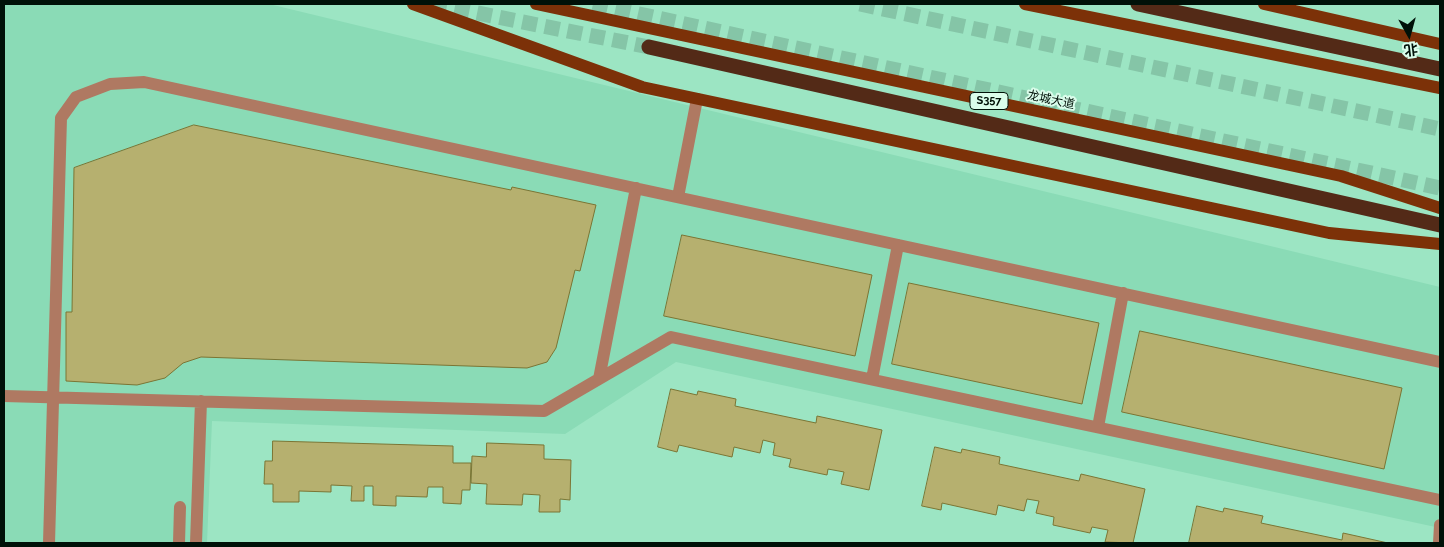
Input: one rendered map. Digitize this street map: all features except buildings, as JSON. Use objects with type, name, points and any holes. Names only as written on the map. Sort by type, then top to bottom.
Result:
[{"type":"highway","points":[[1138,4],[1440,69]]},
{"type":"highway","points":[[649,47],[1440,225]]},
{"type":"main road","points":[[413,4],[642,87],[1329,233],[1440,244]]},
{"type":"main road","name":"龙城大道","points":[[536,4],[1341,176],[1440,208]]},
{"type":"main road","points":[[1025,4],[1440,88]]},
{"type":"main road","points":[[1264,4],[1440,44]]},
{"type":"lane","points":[[49,543],[61,118],[76,97],[110,84],[144,82],[1440,362]]},
{"type":"lane","points":[[678,197],[697,99]]},
{"type":"lane","points":[[599,379],[636,188]]},
{"type":"lane","points":[[872,379],[898,245]]},
{"type":"lane","points":[[1098,427],[1123,293]]},
{"type":"lane","points":[[4,396],[544,411],[671,337],[1440,500]]},
{"type":"lane","points":[[196,543],[201,402]]},
{"type":"lane","points":[[178,543],[180,507]]},
{"type":"lane","points":[[1440,525],[1440,543]]},
{"type":"shaded area","points":[[4,4],[269,4],[1440,287],[1440,528],[676,362],[565,434],[212,421],[207,543],[4,543]]},
{"type":"tunnel","points":[[432,4],[649,47]]},
{"type":"tunnel","points":[[593,4],[1440,188]]},
{"type":"tunnel","points":[[860,4],[1440,129]]}]
